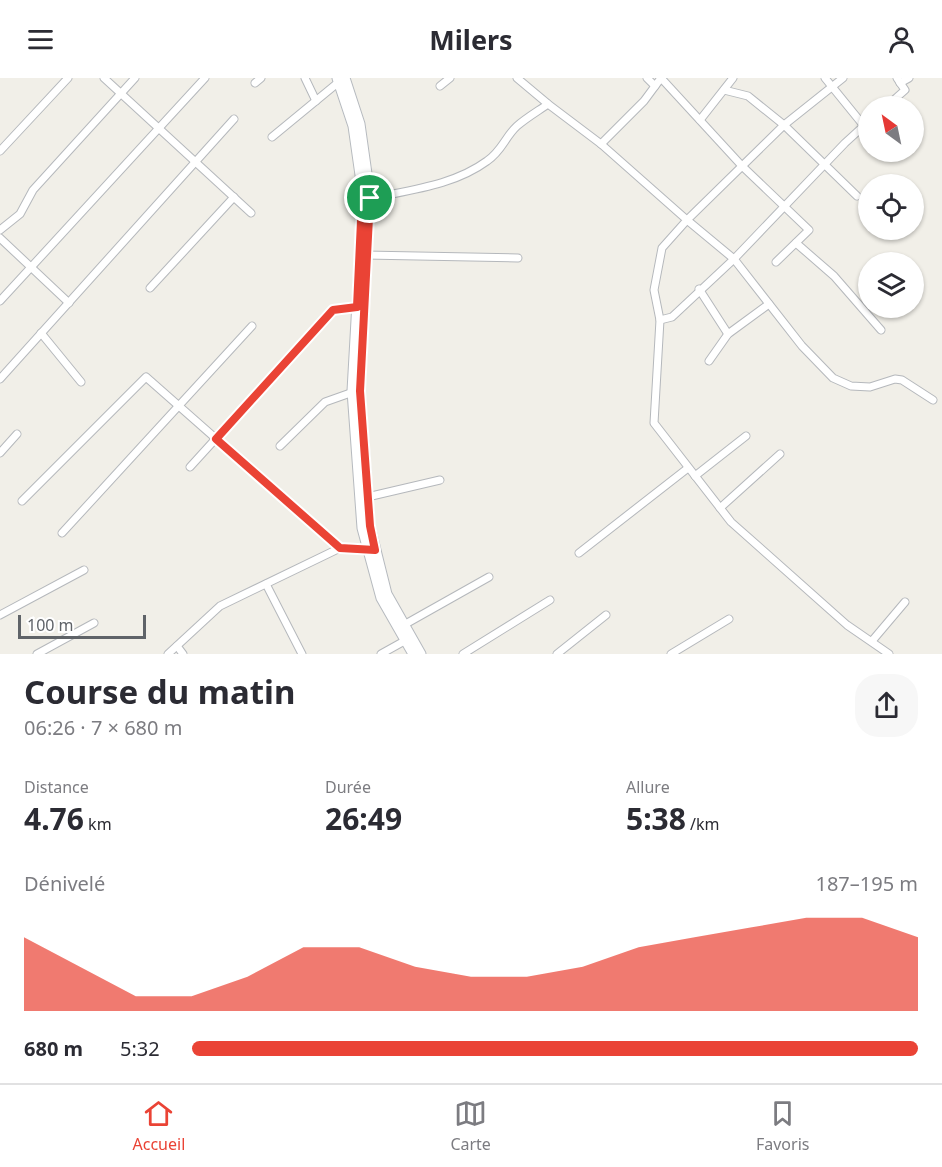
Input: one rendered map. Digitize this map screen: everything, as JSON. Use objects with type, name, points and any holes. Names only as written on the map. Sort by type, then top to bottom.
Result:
[{"type":"main road","points":[[341,79],[360,124],[366,199],[356,391],[364,497],[370,526],[371,549],[387,594],[414,654]]},
{"type":"main road","points":[[408,639],[421,654]]},
{"type":"street","points":[[0,151],[68,78]]},
{"type":"street","points":[[104,78],[251,213]]},
{"type":"street","points":[[0,230],[20,213],[33,190],[135,78]]},
{"type":"street","points":[[0,301],[205,78]]},
{"type":"street","points":[[305,78],[316,100]]},
{"type":"street","points":[[440,86],[450,78]]},
{"type":"street","points":[[517,78],[602,144],[734,259],[802,346],[833,378],[851,386],[870,387],[895,378],[933,400]]},
{"type":"street","points":[[647,78],[655,86]]},
{"type":"street","points":[[602,144],[644,100],[661,78],[742,166],[809,230],[776,262]]},
{"type":"street","points":[[700,120],[733,78]]},
{"type":"street","points":[[825,78],[858,115]]},
{"type":"street","points":[[843,78],[784,125],[687,220],[662,248],[654,290],[660,320],[654,423],[731,522],[847,625],[889,654]]},
{"type":"street","points":[[898,96],[905,90],[899,80],[909,78]]},
{"type":"street","points":[[272,137],[341,79]]},
{"type":"street","points":[[724,90],[748,96],[784,125],[857,196]]},
{"type":"street","points":[[366,199],[446,182],[486,162],[501,150],[518,125],[548,104]]},
{"type":"street","points":[[0,379],[234,119]]},
{"type":"street","points":[[660,320],[672,317],[699,289],[734,259],[858,132]]},
{"type":"street","points":[[150,288],[234,197]]},
{"type":"street","points":[[0,238],[69,303]]},
{"type":"street","points":[[796,243],[834,276],[881,330]]},
{"type":"street","points":[[363,255],[518,258]]},
{"type":"street","points":[[699,289],[729,334]]},
{"type":"street","points":[[709,361],[729,334],[770,304]]},
{"type":"street","points":[[190,467],[333,310],[360,307]]},
{"type":"street","points":[[62,533],[252,326]]},
{"type":"street","points":[[41,333],[81,382]]},
{"type":"street","points":[[22,501],[146,377],[340,548]]},
{"type":"street","points":[[280,446],[325,402],[356,391]]},
{"type":"street","points":[[0,453],[17,434]]},
{"type":"street","points":[[695,476],[746,436]]},
{"type":"street","points":[[720,508],[780,454]]},
{"type":"street","points":[[579,552],[688,468]]},
{"type":"street","points":[[364,497],[440,480]]},
{"type":"street","points":[[168,654],[220,606],[340,548],[371,549]]},
{"type":"street","points":[[0,615],[84,570]]},
{"type":"street","points":[[401,627],[489,577]]},
{"type":"street","points":[[266,584],[302,654]]},
{"type":"street","points":[[464,654],[549,600]]},
{"type":"street","points":[[872,642],[905,602]]},
{"type":"street","points":[[557,654],[606,615]]},
{"type":"street","points":[[671,654],[729,619]]},
{"type":"street","points":[[37,654],[94,623]]},
{"type":"street","points":[[381,654],[408,639]]},
{"type":"street","points":[[177,646],[183,654]]},
{"type":"route","points":[[370,198],[360,391],[363,452],[370,526],[375,550],[340,548],[216,439],[333,310],[357,307],[362,200],[370,198]]}]
